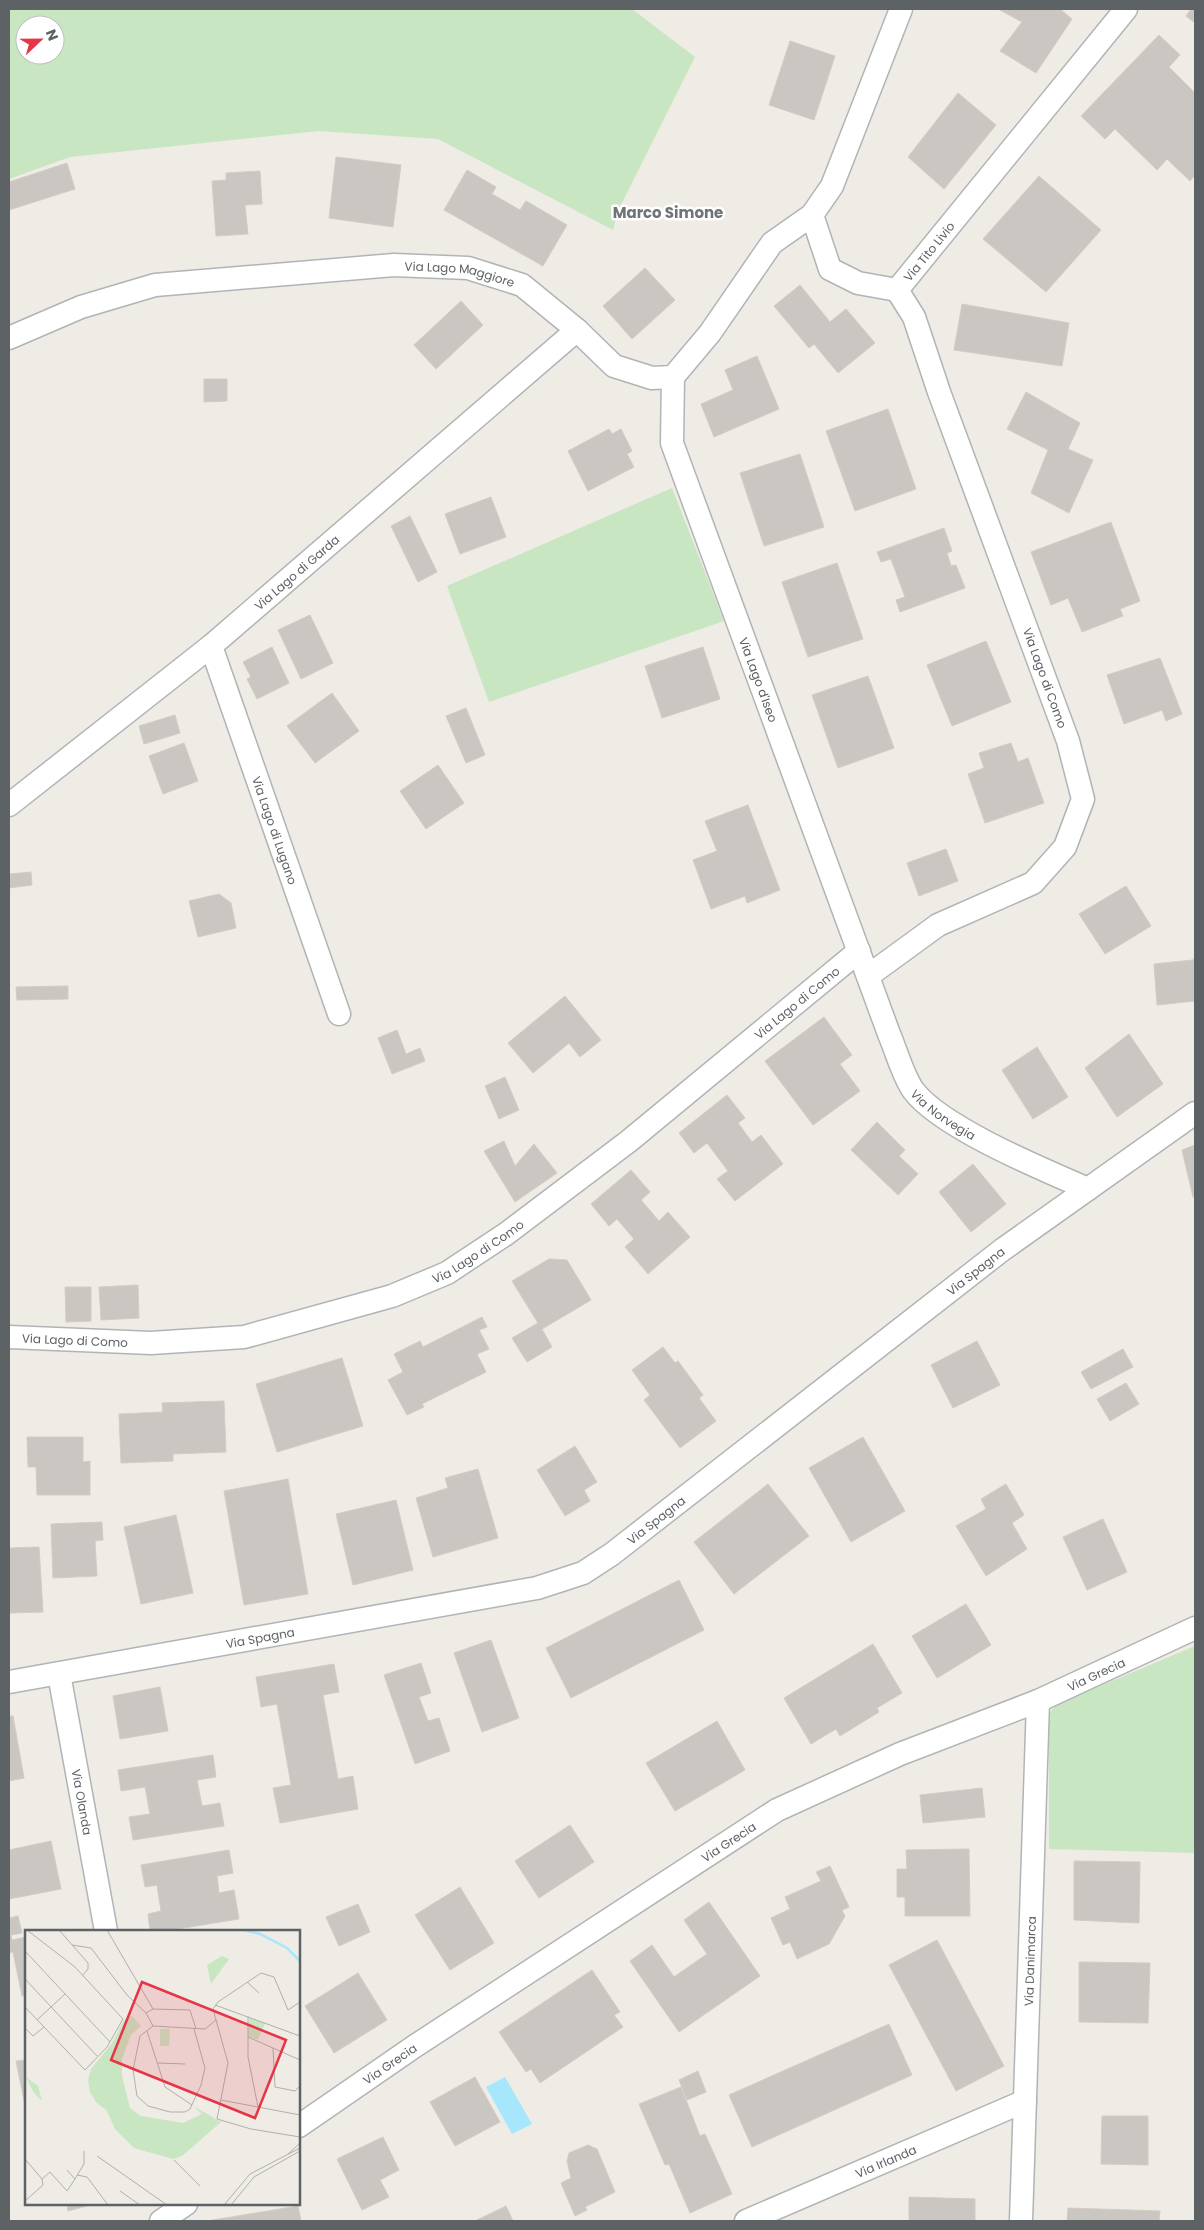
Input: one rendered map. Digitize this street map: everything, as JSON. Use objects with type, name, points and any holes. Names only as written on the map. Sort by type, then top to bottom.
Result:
[{"type":"street","points":[[673,377],[710,332],[772,244],[812,215],[832,186],[901,9]]},
{"type":"street","name":"Via Tito Livio","points":[[812,215],[830,268],[858,283],[897,290],[1126,9]]},
{"type":"street","name":"Via Lago Maggiore","points":[[9,338],[81,307],[155,285],[394,265],[468,268],[522,285],[577,330],[614,366],[652,378],[673,377]]},
{"type":"street","name":"Via Lago di Como","points":[[868,976],[938,925],[1033,883],[1065,847],[1084,799],[1068,741],[939,392],[914,317],[897,290]]},
{"type":"street","name":"Via Lago di Garda","points":[[9,805],[211,646],[577,330]]},
{"type":"street","name":"Via Lago d'Iseo","points":[[673,377],[672,443],[868,976]]},
{"type":"street","name":"Via Lago di Lugano","points":[[211,646],[339,1014]]},
{"type":"street","name":"Via Lago di Como","points":[[9,1337],[151,1343],[244,1337],[392,1296],[447,1273],[506,1234],[629,1141],[859,951]]},
{"type":"street","name":"Via Norvegia","points":[[868,976],[889,1034],[913,1090],[943,1118],[1038,1168],[1088,1189]]},
{"type":"street","name":"Via Spagna","points":[[9,1682],[537,1588],[583,1573],[620,1548],[1002,1250],[1195,1113]]},
{"type":"street","name":"Via Grecia","points":[[300,2125],[415,2046],[777,1810],[900,1754],[1038,1702],[1195,1628]]},
{"type":"street","name":"Via Olanda","points":[[59,1674],[106,1930]]},
{"type":"street","name":"Via Danimarca","points":[[1022,2221],[1038,1702]]},
{"type":"street","name":"Via Irlanda","points":[[746,2221],[1025,2100]]},
{"type":"street","points":[[156,2205],[160,2221],[184,2205]]},
{"type":"green space","points":[[9,9],[632,9],[695,57],[618,211],[613,230],[438,139],[319,131],[70,157],[9,179]]},
{"type":"green space","points":[[672,488],[724,621],[489,702],[447,586]]},
{"type":"green space","points":[[1195,1646],[1195,1853],[1049,1849],[1049,1724],[1050,1713],[1055,1705]]},
{"type":"water","points":[[505,2077],[532,2124],[512,2134],[486,2087]]},
{"type":"building","points":[[998,9],[1060,9],[1072,19],[1036,73],[1000,51],[1022,22]]},
{"type":"building","points":[[1191,9],[1195,9],[1195,23],[1186,16]]},
{"type":"building","points":[[1159,35],[1180,55],[1169,67],[1195,93],[1195,175],[1190,181],[1167,159],[1157,170],[1115,129],[1105,139],[1081,116]]},
{"type":"building","points":[[790,41],[835,56],[814,120],[769,105]]},
{"type":"building","points":[[958,93],[996,125],[944,189],[908,157]]},
{"type":"building","points":[[336,157],[401,165],[393,227],[329,218]]},
{"type":"building","points":[[67,163],[75,189],[9,210],[9,182]]},
{"type":"building","points":[[467,170],[496,187],[492,194],[520,210],[526,201],[567,225],[543,266],[444,210]]},
{"type":"building","points":[[260,171],[262,204],[245,205],[248,234],[216,236],[212,181],[226,180],[226,173]]},
{"type":"building","points":[[1039,176],[1101,230],[1046,292],[983,239]]},
{"type":"building","points":[[645,268],[675,300],[632,339],[603,306]]},
{"type":"building","points":[[800,285],[830,322],[846,309],[875,343],[838,373],[814,344],[809,348],[774,306]]},
{"type":"building","points":[[461,301],[483,325],[436,369],[414,345]]},
{"type":"building","points":[[962,304],[1069,323],[1062,366],[954,350]]},
{"type":"building","points":[[757,356],[779,409],[714,437],[701,404],[733,390],[725,370]]},
{"type":"building","points":[[204,379],[227,379],[227,401],[204,402]]},
{"type":"building","points":[[1026,392],[1080,423],[1068,449],[1093,460],[1069,513],[1031,493],[1048,450],[1007,429]]},
{"type":"building","points":[[888,409],[916,489],[855,511],[826,431]]},
{"type":"building","points":[[609,429],[612,434],[621,429],[632,451],[627,454],[634,467],[588,491],[568,451]]},
{"type":"building","points":[[800,454],[824,527],[764,546],[740,473]]},
{"type":"building","points":[[491,497],[506,537],[460,554],[445,514]]},
{"type":"building","points":[[410,516],[437,572],[418,582],[391,526]]},
{"type":"building","points":[[1111,522],[1140,601],[1120,609],[1123,616],[1082,632],[1068,598],[1051,605],[1031,552]]},
{"type":"building","points":[[944,528],[952,551],[947,553],[951,566],[956,565],[965,588],[900,612],[896,600],[905,597],[891,559],[881,562],[877,552]]},
{"type":"building","points":[[837,563],[863,639],[808,657],[782,582]]},
{"type":"building","points":[[310,615],[333,663],[301,679],[278,630]]},
{"type":"building","points":[[986,641],[1011,702],[952,726],[927,665]]},
{"type":"building","points":[[272,647],[289,683],[257,699],[247,679],[251,677],[243,662]]},
{"type":"building","points":[[703,647],[720,699],[662,718],[645,666]]},
{"type":"building","points":[[1160,658],[1182,714],[1166,721],[1162,710],[1124,724],[1107,675]]},
{"type":"building","points":[[868,676],[894,748],[838,768],[812,695]]},
{"type":"building","points":[[332,693],[359,731],[315,763],[287,726]]},
{"type":"building","points":[[466,708],[485,755],[466,763],[446,716]]},
{"type":"building","points":[[175,715],[180,733],[144,744],[139,726]]},
{"type":"building","points":[[184,743],[198,781],[163,794],[149,756]]},
{"type":"building","points":[[1011,743],[1018,762],[1028,758],[1044,803],[985,823],[968,774],[984,768],[979,753]]},
{"type":"building","points":[[438,765],[464,803],[426,829],[400,791]]},
{"type":"building","points":[[748,805],[780,890],[747,903],[745,896],[711,909],[693,860],[717,851],[705,821]]},
{"type":"building","points":[[946,849],[958,881],[919,896],[907,863]]},
{"type":"building","points":[[31,872],[32,885],[9,888],[9,874]]},
{"type":"building","points":[[1126,886],[1151,926],[1105,954],[1079,914]]},
{"type":"building","points":[[219,894],[231,903],[236,928],[198,937],[189,901]]},
{"type":"building","points":[[1195,956],[1195,1001],[1157,1005],[1154,964],[1193,960]]},
{"type":"building","points":[[68,986],[68,999],[17,1000],[16,987]]},
{"type":"building","points":[[565,996],[601,1040],[580,1057],[569,1043],[533,1073],[508,1043]]},
{"type":"building","points":[[824,1017],[852,1055],[840,1064],[860,1091],[813,1125],[765,1061]]},
{"type":"building","points":[[397,1030],[406,1054],[420,1048],[425,1061],[392,1074],[378,1038]]},
{"type":"building","points":[[1129,1034],[1163,1084],[1117,1117],[1085,1068]]},
{"type":"building","points":[[1037,1047],[1068,1097],[1033,1119],[1002,1070]]},
{"type":"building","points":[[505,1077],[519,1110],[499,1119],[485,1086]]},
{"type":"building","points":[[727,1095],[745,1118],[738,1123],[752,1142],[761,1135],[783,1164],[735,1201],[717,1179],[728,1171],[707,1143],[694,1153],[679,1133]]},
{"type":"building","points":[[877,1122],[905,1150],[899,1156],[918,1174],[898,1195],[851,1150]]},
{"type":"building","points":[[504,1141],[515,1166],[534,1144],[557,1173],[515,1202],[484,1151]]},
{"type":"building","points":[[1195,1145],[1195,1197],[1193,1197],[1182,1150]]},
{"type":"building","points":[[973,1164],[1006,1204],[971,1232],[939,1192]]},
{"type":"building","points":[[631,1170],[650,1192],[641,1200],[659,1221],[668,1212],[690,1237],[648,1274],[625,1247],[634,1239],[617,1219],[609,1226],[591,1204]]},
{"type":"building","points":[[549,1259],[567,1260],[591,1300],[542,1329],[552,1347],[527,1362],[512,1338],[538,1323],[512,1281]]},
{"type":"building","points":[[138,1285],[139,1318],[101,1320],[99,1287]]},
{"type":"building","points":[[65,1287],[91,1287],[91,1321],[66,1322]]},
{"type":"building","points":[[482,1317],[487,1327],[479,1330],[489,1349],[477,1354],[486,1372],[422,1404],[424,1407],[407,1415],[388,1380],[403,1372],[394,1354],[420,1341],[423,1347]]},
{"type":"building","points":[[977,1341],[1000,1385],[953,1408],[931,1365]]},
{"type":"building","points":[[663,1347],[675,1363],[678,1361],[703,1395],[699,1398],[716,1421],[680,1448],[644,1400],[650,1395],[632,1370]]},
{"type":"building","points":[[1123,1349],[1133,1367],[1091,1389],[1081,1372]]},
{"type":"building","points":[[342,1358],[363,1426],[277,1452],[256,1384]]},
{"type":"building","points":[[1126,1383],[1139,1404],[1110,1421],[1097,1399]]},
{"type":"building","points":[[224,1401],[226,1452],[173,1454],[173,1461],[121,1463],[119,1414],[163,1412],[162,1403]]},
{"type":"building","points":[[27,1437],[83,1437],[83,1462],[90,1461],[90,1495],[37,1495],[36,1467],[28,1467]]},
{"type":"building","points":[[863,1437],[905,1511],[851,1542],[809,1468]]},
{"type":"building","points":[[575,1446],[597,1482],[584,1490],[590,1501],[565,1516],[537,1470]]},
{"type":"building","points":[[478,1469],[498,1538],[433,1557],[416,1498],[448,1488],[445,1478]]},
{"type":"building","points":[[288,1479],[308,1594],[244,1605],[224,1491]]},
{"type":"building","points":[[768,1484],[809,1536],[734,1594],[694,1542]]},
{"type":"building","points":[[1006,1484],[1024,1515],[1012,1523],[1027,1549],[986,1576],[956,1526],[986,1509],[981,1499]]},
{"type":"building","points":[[396,1500],[413,1570],[353,1585],[336,1514]]},
{"type":"building","points":[[176,1515],[193,1593],[141,1604],[124,1527]]},
{"type":"building","points":[[1103,1519],[1127,1572],[1087,1590],[1063,1537]]},
{"type":"building","points":[[102,1522],[103,1540],[95,1541],[97,1576],[53,1578],[51,1524]]},
{"type":"building","points":[[39,1547],[43,1612],[9,1613],[9,1548]]},
{"type":"building","points":[[679,1580],[704,1630],[571,1698],[546,1648]]},
{"type":"building","points":[[966,1604],[991,1645],[937,1678],[912,1636]]},
{"type":"building","points":[[491,1640],[519,1718],[482,1732],[454,1653]]},
{"type":"building","points":[[873,1644],[902,1693],[877,1708],[879,1712],[840,1736],[836,1729],[811,1744],[784,1698]]},
{"type":"building","points":[[421,1663],[431,1693],[419,1697],[428,1721],[439,1718],[450,1751],[415,1764],[384,1675]]},
{"type":"building","points":[[334,1664],[339,1692],[323,1695],[338,1779],[353,1776],[358,1809],[280,1823],[273,1788],[291,1785],[277,1704],[261,1707],[256,1677]]},
{"type":"building","points":[[160,1687],[168,1731],[120,1739],[113,1696]]},
{"type":"building","points":[[9,1716],[13,1716],[24,1778],[9,1781]]},
{"type":"building","points":[[717,1721],[745,1770],[675,1811],[646,1763]]},
{"type":"building","points":[[213,1755],[216,1777],[197,1780],[202,1806],[220,1803],[224,1826],[133,1840],[129,1817],[150,1814],[145,1787],[121,1791],[118,1770]]},
{"type":"building","points":[[982,1788],[985,1817],[923,1823],[920,1795]]},
{"type":"building","points":[[570,1825],[594,1862],[539,1898],[515,1861]]},
{"type":"building","points":[[51,1841],[61,1889],[9,1899],[9,1850]]},
{"type":"building","points":[[969,1849],[970,1916],[905,1916],[905,1897],[897,1897],[897,1869],[907,1869],[906,1850]]},
{"type":"building","points":[[229,1850],[233,1873],[217,1876],[219,1893],[234,1890],[239,1919],[171,1930],[150,1930],[148,1914],[161,1911],[157,1885],[145,1887],[141,1865]]},
{"type":"building","points":[[1074,1861],[1140,1862],[1139,1923],[1074,1920]]},
{"type":"building","points":[[830,1866],[849,1907],[842,1910],[845,1916],[829,1944],[797,1959],[790,1942],[783,1945],[771,1918],[790,1909],[785,1897],[821,1881],[816,1872]]},
{"type":"building","points":[[460,1887],[494,1943],[450,1970],[415,1915]]},
{"type":"building","points":[[709,1902],[760,1976],[679,2032],[630,1961],[652,1945],[674,1977],[707,1954],[684,1920]]},
{"type":"building","points":[[358,1904],[370,1932],[339,1946],[326,1917]]},
{"type":"building","points":[[18,1916],[22,1933],[11,1935],[12,1940],[25,1937],[25,1995],[22,1996],[13,1952],[9,1953],[9,1918]]},
{"type":"building","points":[[937,1940],[1004,2066],[956,2091],[889,1965]]},
{"type":"building","points":[[1079,1962],[1150,1963],[1148,2023],[1079,2022]]},
{"type":"building","points":[[592,1970],[620,2012],[614,2015],[623,2027],[540,2083],[531,2069],[526,2072],[499,2032]]},
{"type":"building","points":[[358,1973],[387,2020],[334,2053],[305,2006]]},
{"type":"building","points":[[889,2024],[912,2075],[752,2147],[729,2095]]},
{"type":"building","points":[[25,2060],[25,2105],[16,2061]]},
{"type":"building","points":[[698,2071],[706,2092],[687,2100],[679,2080]]},
{"type":"building","points":[[475,2077],[500,2122],[455,2146],[430,2102]]},
{"type":"building","points":[[681,2087],[700,2136],[705,2134],[732,2194],[690,2213],[669,2164],[665,2165],[639,2104]]},
{"type":"building","points":[[1102,2116],[1148,2116],[1148,2165],[1101,2164]]},
{"type":"building","points":[[383,2137],[399,2170],[380,2180],[389,2197],[362,2210],[337,2159]]},
{"type":"building","points":[[588,2145],[597,2149],[615,2192],[585,2207],[587,2210],[575,2216],[561,2183],[571,2178],[567,2161],[569,2153]]},
{"type":"building","points":[[909,2197],[975,2199],[975,2221],[909,2221]]},
{"type":"building","points":[[67,2205],[90,2205],[68,2211]]},
{"type":"building","points":[[298,2206],[301,2221],[207,2221]]},
{"type":"building","points":[[506,2206],[513,2221],[475,2221]]},
{"type":"building","points":[[1068,2208],[1160,2211],[1159,2221],[1067,2221]]},
{"type":"district","name":"Marco Simone","points":[[668,212]]}]
